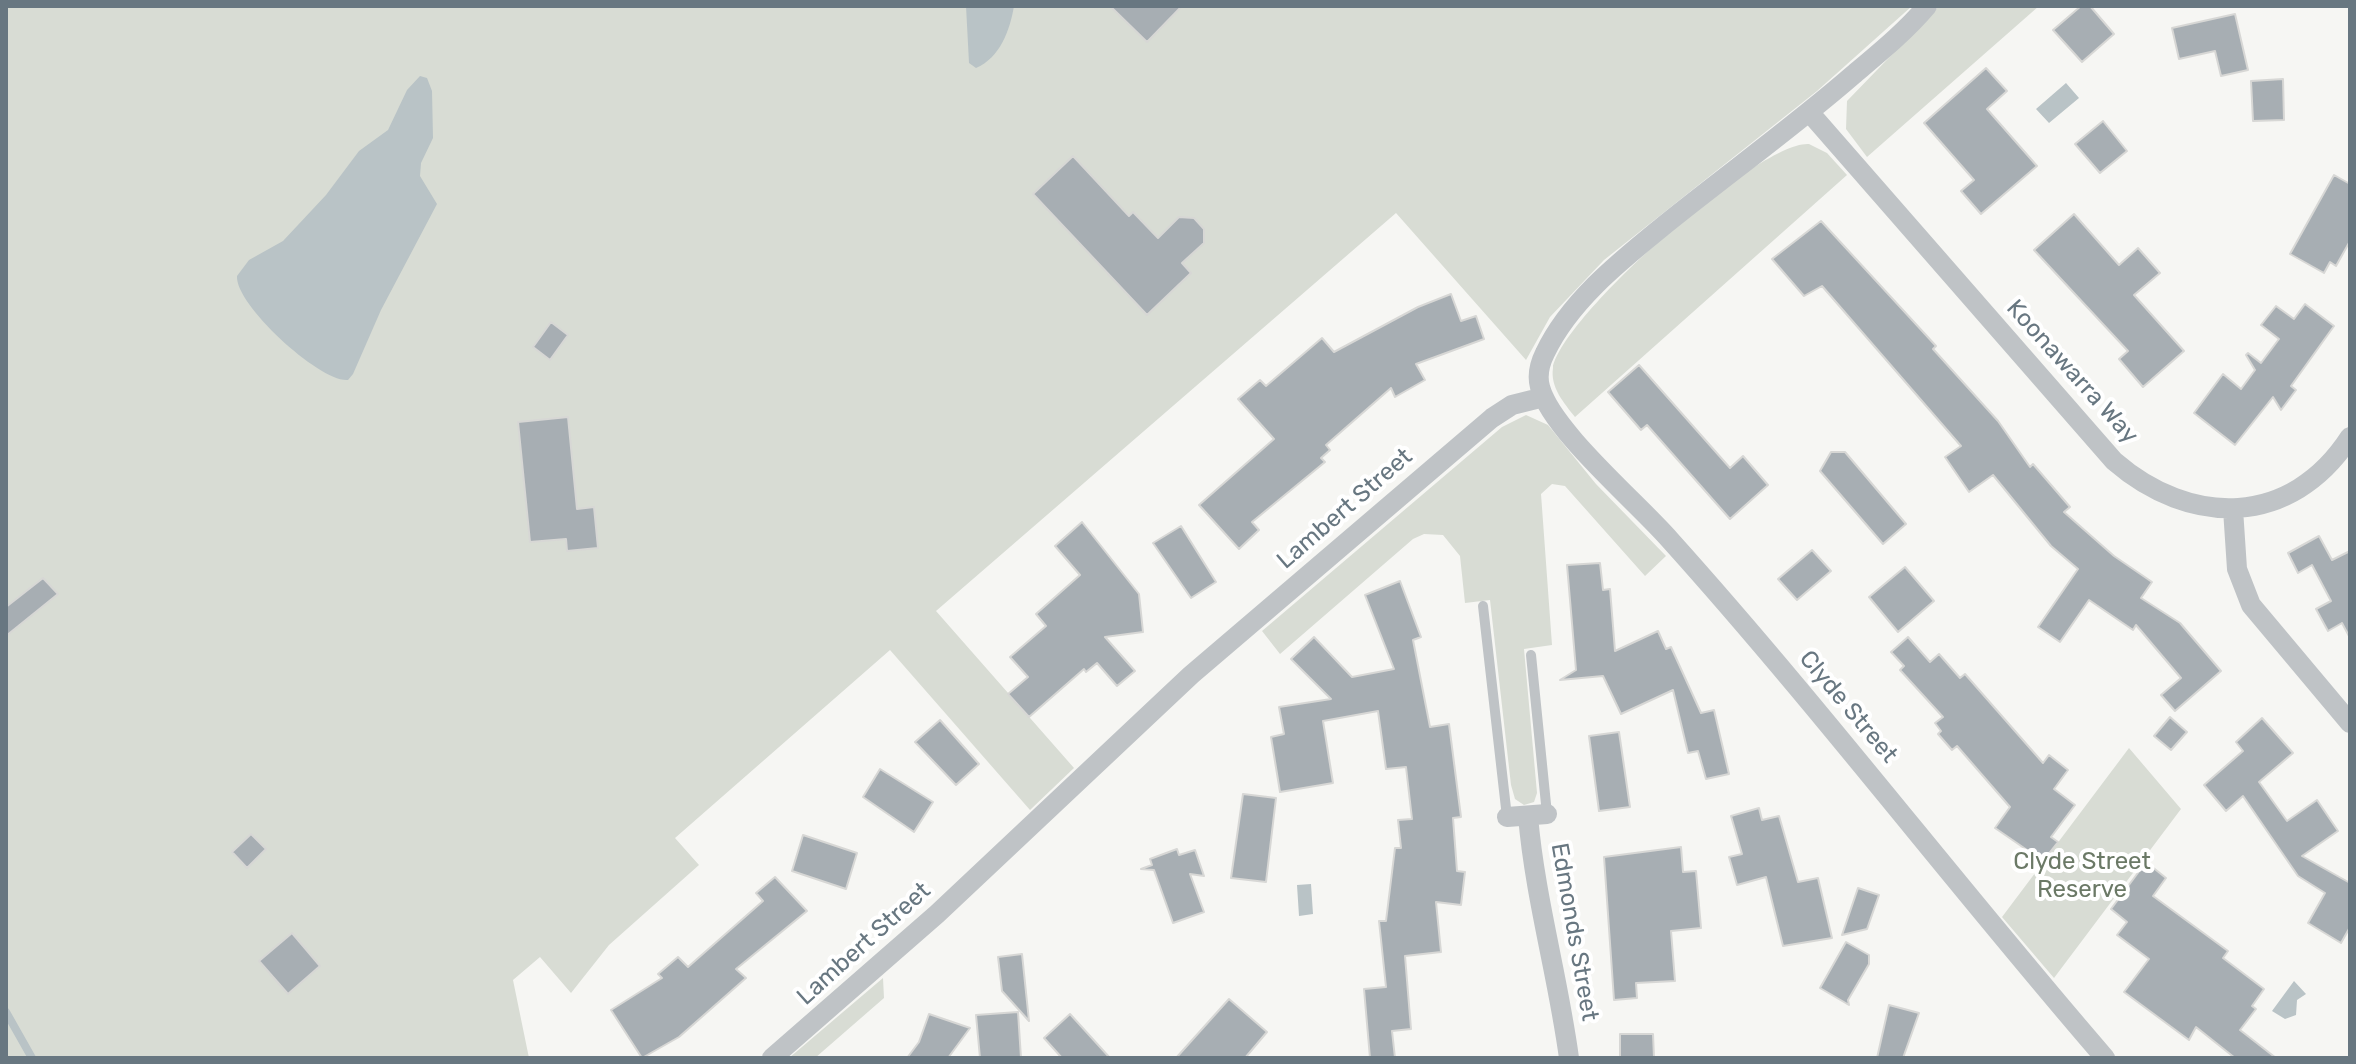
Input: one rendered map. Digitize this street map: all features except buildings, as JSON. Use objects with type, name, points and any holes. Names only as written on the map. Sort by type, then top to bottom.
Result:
[{"type":"street","points":[[1544,397],[1538,376],[1545,353],[1587,295],[1645,240],[1810,113],[1900,34],[1927,6]]},
{"type":"street","name":"Koonawarra Way","points":[[1810,113],[2114,461],[2155,492],[2180,503],[2233,509],[2277,499],[2294,491],[2328,465],[2350,437]]},
{"type":"street","name":"Lambert Street","points":[[772,1058],[937,914],[1191,675],[1492,418],[1512,405],[1544,397]]},
{"type":"street","name":"Clyde Street","points":[[1544,397],[1565,427],[1677,547],[1860,760],[1985,918],[2105,1058]]},
{"type":"street","points":[[2233,509],[2237,569],[2251,605],[2350,723]]},
{"type":"street","name":"Edmonds Street","points":[[1527,816],[1538,898],[1561,999],[1569,1058]]},
{"type":"lane","name":"Edmonds Street","points":[[1483,606],[1527,816]]},
{"type":"lane","name":"Edmonds Street","points":[[1527,816],[1531,655]]},
{"type":"green space","points":[[6,6],[1912,6],[1817,91],[1604,260],[1550,317],[1526,360],[1396,213],[936,611],[1074,768],[1030,810],[890,650],[675,838],[699,865],[609,945],[571,993],[540,957],[513,980],[529,1058],[6,1058]]},
{"type":"green space","points":[[1939,6],[2039,6],[1867,157],[1846,129],[1847,101]]},
{"type":"green space","points":[[1809,144],[1827,153],[1847,175],[1575,417],[1556,388],[1553,368],[1564,344],[1589,311],[1666,235],[1709,200],[1749,170],[1784,150]]},
{"type":"green space","points":[[1526,415],[1548,425],[1596,484],[1666,556],[1645,576],[1565,486],[1552,484],[1541,494],[1552,645],[1524,649],[1537,793],[1534,802],[1524,805],[1515,799],[1511,785],[1490,600],[1465,603],[1460,556],[1443,535],[1424,534],[1413,539],[1280,654],[1262,631],[1502,427]]},
{"type":"green space","name":"Clyde Street Reserve","points":[[2129,748],[2181,809],[2054,978],[2002,917]]},
{"type":"green space","points":[[883,978],[884,998],[815,1058],[789,1058]]},
{"type":"shaded area","points":[[966,6],[1014,6],[998,50],[976,68],[969,63]]},
{"type":"shaded area","points":[[420,76],[427,78],[432,91],[433,138],[421,163],[420,176],[437,204],[381,310],[353,374],[348,380],[335,378],[300,356],[264,322],[240,289],[237,276],[249,260],[283,241],[326,195],[359,151],[388,130],[407,90]]},
{"type":"shaded area","points":[[2066,83],[2079,98],[2049,123],[2036,109]]},
{"type":"shaded area","points":[[1311,884],[1313,914],[1299,916],[1297,885]]},
{"type":"shaded area","points":[[2294,981],[2306,994],[2297,1000],[2296,1015],[2285,1019],[2272,1011]]},
{"type":"waterway","points":[[6,1012],[32,1058]]}]
